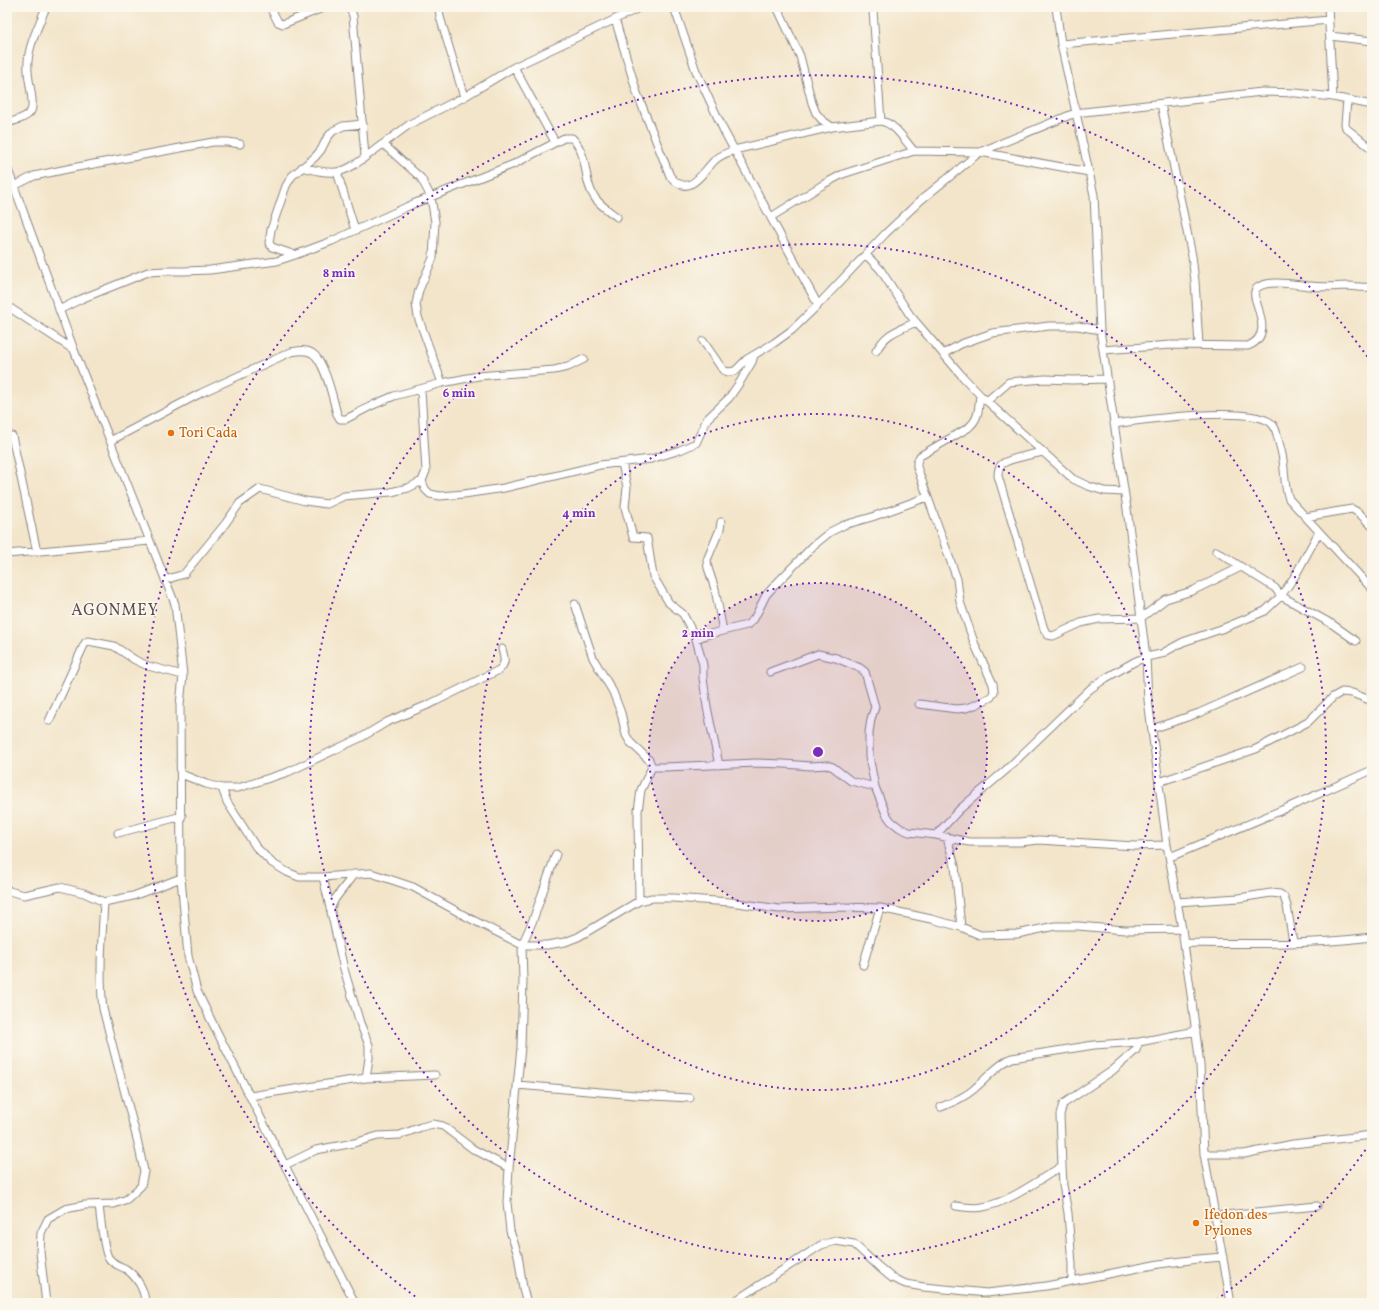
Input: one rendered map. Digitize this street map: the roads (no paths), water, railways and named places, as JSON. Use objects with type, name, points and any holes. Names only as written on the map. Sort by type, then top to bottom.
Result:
[{"type":"street","points":[[7,123],[27,115],[32,111],[28,59],[30,47],[46,7]]},
{"type":"street","points":[[270,7],[278,22],[283,24],[325,7]]},
{"type":"street","points":[[350,7],[365,156]]},
{"type":"street","points":[[439,7],[440,17],[464,97]]},
{"type":"street","points":[[302,167],[323,172],[337,172],[351,167],[410,124],[464,97],[514,67],[641,7]]},
{"type":"street","points":[[674,7],[696,71],[734,150],[818,305]]},
{"type":"street","points":[[777,7],[800,56],[816,113],[822,120],[832,126]]},
{"type":"street","points":[[874,7],[873,11],[881,122]]},
{"type":"street","points":[[1056,7],[1061,44],[1075,114],[1094,195],[1100,330],[1141,618],[1152,730],[1167,845],[1182,928],[1196,1032],[1200,1065],[1204,1154],[1230,1303]]},
{"type":"street","points":[[1328,7],[1333,97]]},
{"type":"street","points":[[615,19],[637,93],[670,176],[674,182],[682,185],[692,184],[699,179],[721,155],[734,150],[832,126],[887,122],[892,125],[914,151]]},
{"type":"street","points":[[1061,44],[1329,20]]},
{"type":"street","points":[[1330,36],[1372,41]]},
{"type":"street","points":[[514,67],[554,142]]},
{"type":"street","points":[[703,341],[723,370],[728,372],[735,371],[754,354],[774,343],[792,330],[818,305],[885,234],[921,200],[980,152],[1075,114],[1262,92],[1296,93],[1333,97],[1372,105]]},
{"type":"street","points":[[1347,100],[1346,128],[1372,149]]},
{"type":"street","points":[[1162,104],[1196,281],[1200,344]]},
{"type":"street","points":[[295,255],[272,247],[269,243],[270,230],[286,186],[292,176],[315,158],[321,150],[326,138],[333,131],[343,126],[362,124]]},
{"type":"street","points":[[59,310],[81,298],[148,272],[210,270],[277,261],[295,255],[332,241],[413,204],[514,164],[564,138],[572,138],[578,144],[583,154],[591,189],[595,198],[603,207],[617,217]]},
{"type":"street","points":[[14,186],[34,176],[72,168],[213,142],[240,144]]},
{"type":"street","points":[[383,144],[421,178],[432,197],[435,222],[433,258],[419,290],[416,304],[418,317],[442,383]]},
{"type":"street","points":[[771,217],[843,174],[914,151],[980,152],[1089,172]]},
{"type":"street","points":[[7,167],[74,350],[175,604],[183,675],[180,705],[182,816],[181,878],[188,956],[197,991],[356,1303]]},
{"type":"street","points":[[337,172],[355,230]]},
{"type":"street","points":[[866,255],[880,269],[910,315],[980,395],[1073,479],[1104,491],[1124,492]]},
{"type":"street","points":[[1103,350],[1200,344],[1248,346],[1255,343],[1260,337],[1262,330],[1260,315],[1254,293],[1261,285],[1287,284],[1311,287],[1372,286]]},
{"type":"street","points":[[7,306],[74,350]]},
{"type":"street","points":[[876,351],[881,342],[890,333],[916,322]]},
{"type":"street","points":[[943,354],[961,344],[992,333],[1049,326],[1078,326],[1100,330]]},
{"type":"street","points":[[110,441],[201,393],[291,352],[302,350],[313,353],[322,364],[337,414],[340,419],[346,419],[394,396],[421,390],[442,383],[478,376],[554,370],[568,367],[584,359]]},
{"type":"street","points":[[422,481],[425,489],[430,494],[440,496],[464,494],[504,488],[600,464],[644,460],[662,456],[696,443],[707,419],[729,398],[744,375],[754,354]]},
{"type":"street","points":[[987,401],[1009,382],[1045,378],[1072,380],[1107,379]]},
{"type":"street","points":[[165,580],[184,574],[207,548],[240,503],[260,489],[305,501],[327,504],[344,496],[391,492],[408,488],[422,481],[426,471],[421,390]]},
{"type":"street","points":[[919,704],[966,708],[991,697],[994,692],[993,684],[974,645],[960,602],[957,579],[926,497],[916,462],[920,456],[974,424],[978,418],[980,395]]},
{"type":"street","points":[[1114,424],[1198,415],[1232,415],[1259,417],[1268,420],[1276,430],[1283,460],[1286,490],[1289,499],[1372,589]]},
{"type":"street","points":[[12,436],[37,552]]},
{"type":"street","points":[[1043,452],[1001,465],[998,470],[998,476],[1044,629],[1048,635],[1053,636],[1081,623],[1099,619],[1141,618],[1166,599],[1192,591],[1241,566]]},
{"type":"street","points":[[622,463],[627,486],[625,507],[633,537],[647,538],[653,576],[669,603],[683,614],[696,639],[704,665],[703,678],[707,707],[719,765]]},
{"type":"street","points":[[696,639],[706,635],[747,625],[754,619],[766,595],[814,545],[830,532],[844,525],[872,517],[926,497]]},
{"type":"street","points":[[1305,517],[1352,509],[1359,513],[1372,526]]},
{"type":"street","points":[[720,522],[720,529],[707,560],[715,589],[723,631]]},
{"type":"street","points":[[936,835],[960,809],[1011,765],[1090,689],[1106,678],[1134,662],[1146,657],[1160,654],[1183,642],[1224,628],[1266,611],[1281,596],[1295,576],[1319,532]]},
{"type":"street","points":[[7,554],[150,541]]},
{"type":"street","points":[[1216,550],[1274,588],[1281,596],[1332,624],[1356,641]]},
{"type":"street","points":[[575,604],[593,658],[613,692],[621,713],[626,735],[630,742],[649,760],[652,766]]},
{"type":"street","points":[[49,721],[85,643],[88,641],[114,646],[135,660],[148,666],[183,675]]},
{"type":"street","points":[[181,774],[206,784],[222,788],[238,788],[288,772],[362,737],[387,722],[444,697],[499,670],[504,665],[505,660],[502,649]]},
{"type":"street","points":[[770,672],[818,654],[836,658],[860,668],[865,672],[874,698],[875,707],[869,733],[869,756],[875,787],[886,814],[891,821],[900,828],[909,832],[936,835],[970,842],[1020,842],[1039,840],[1135,846],[1167,845]]},
{"type":"street","points":[[1152,730],[1198,713],[1303,667]]},
{"type":"street","points":[[1159,782],[1256,749],[1308,722],[1333,697],[1342,692],[1352,693],[1372,701]]},
{"type":"street","points":[[652,766],[688,767],[756,763],[826,766],[833,767],[851,781],[875,787]]},
{"type":"street","points":[[639,901],[638,811],[641,790],[652,766]]},
{"type":"street","points":[[1170,857],[1372,770]]},
{"type":"street","points":[[222,788],[227,802],[256,847],[272,864],[299,878],[370,873],[414,887],[469,918],[522,945],[548,945],[565,942],[578,937],[639,901],[652,898],[730,902],[779,909],[841,907],[880,908],[911,914],[961,927],[980,935],[1017,934],[1055,926],[1078,926],[1125,930],[1182,928]]},
{"type":"street","points":[[118,833],[182,816]]},
{"type":"street","points":[[947,838],[954,866],[961,927]]},
{"type":"street","points":[[527,1303],[518,1255],[510,1230],[507,1202],[521,1047],[522,945],[533,920],[556,854]]},
{"type":"street","points":[[330,909],[335,899],[354,874]]},
{"type":"street","points":[[323,877],[344,969],[360,1023],[369,1045],[366,1078]]},
{"type":"street","points":[[7,889],[9,891],[24,894],[60,887],[84,893],[104,902],[133,896],[181,878]]},
{"type":"street","points":[[1177,902],[1239,898],[1271,893],[1280,894],[1284,897],[1287,906],[1293,942]]},
{"type":"street","points":[[46,1303],[40,1252],[41,1233],[48,1219],[65,1209],[85,1205],[114,1204],[127,1199],[142,1186],[144,1172],[137,1139],[103,1009],[100,962],[104,902]]},
{"type":"street","points":[[863,965],[880,908]]},
{"type":"street","points":[[1184,943],[1261,944],[1350,940],[1372,937]]},
{"type":"street","points":[[941,1107],[956,1101],[973,1090],[1005,1062],[1012,1058],[1094,1045],[1139,1042],[1196,1032]]},
{"type":"street","points":[[1072,1281],[1068,1213],[1063,1185],[1060,1115],[1062,1104],[1112,1071],[1136,1050],[1139,1042]]},
{"type":"street","points":[[250,1096],[366,1078],[435,1075]]},
{"type":"street","points":[[517,1085],[690,1098]]},
{"type":"street","points":[[285,1165],[316,1150],[354,1143],[378,1136],[400,1135],[433,1124],[443,1126],[473,1149],[509,1168]]},
{"type":"street","points":[[1204,1154],[1244,1154],[1293,1144],[1372,1135]]},
{"type":"street","points":[[956,1206],[969,1208],[984,1207],[1008,1199],[1062,1166]]},
{"type":"street","points":[[99,1205],[107,1255],[114,1264],[125,1268],[134,1276],[140,1284],[145,1297],[145,1303]]},
{"type":"street","points":[[1215,1216],[1317,1206]]},
{"type":"street","points":[[732,1303],[821,1245],[836,1241],[854,1244],[892,1278],[906,1284],[987,1293],[1072,1281],[1159,1264],[1223,1257]]},
{"type":"place","name":"Tori Cada","points":[[171,433]]},
{"type":"place","name":"Ifedon des Pylones","points":[[1196,1223]]},
{"type":"district","name":"AGONMEY","points":[[115,611]]}]
